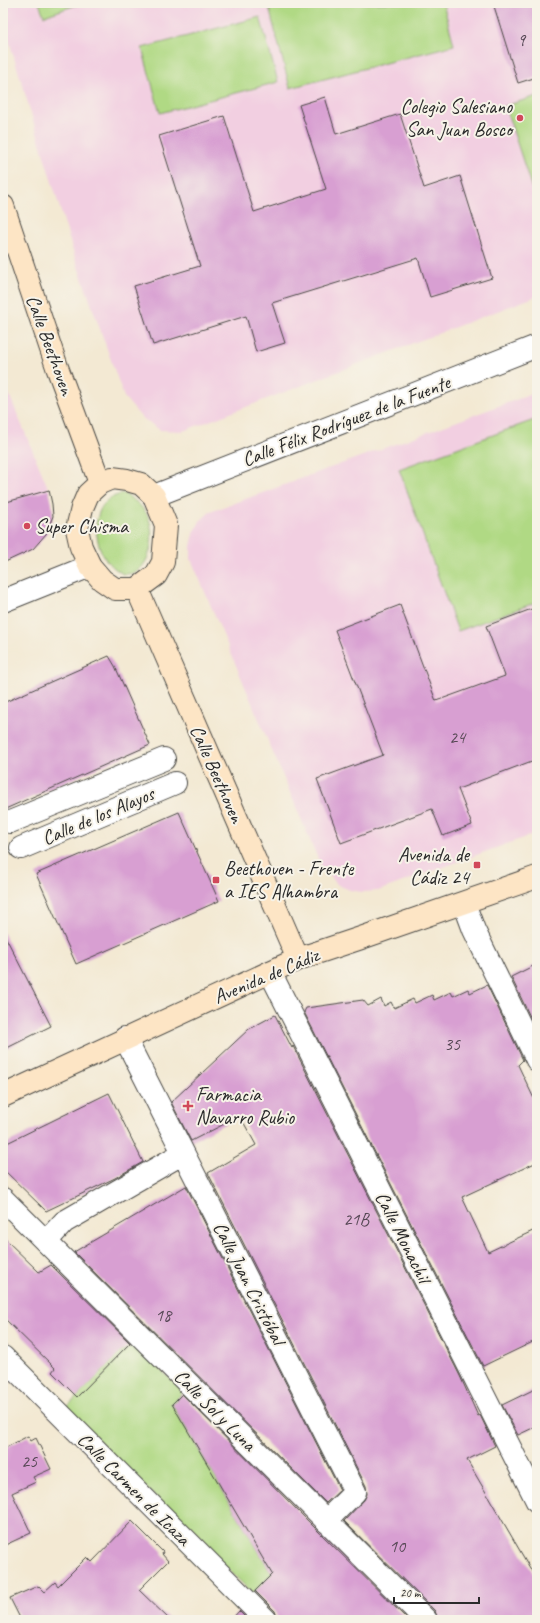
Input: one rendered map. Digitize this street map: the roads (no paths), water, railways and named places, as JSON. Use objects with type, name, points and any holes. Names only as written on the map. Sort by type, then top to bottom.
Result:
[{"type":"main road","name":"Calle Beethoven","points":[[3,206],[57,367],[100,483]]},
{"type":"main road","points":[[112,478],[141,484],[154,496],[166,525],[163,562],[156,575],[137,589],[115,589],[102,580],[90,566],[81,547],[77,529],[82,508],[88,494],[100,483],[112,478]]},
{"type":"main road","name":"Calle Beethoven","points":[[137,589],[298,959]]},
{"type":"main road","name":"Avenida de Cádiz","points":[[3,1096],[125,1038],[298,959],[537,877]]},
{"type":"street","name":"Calle Félix Rodríguez de la Fuente","points":[[154,496],[537,346]]},
{"type":"street","points":[[3,601],[90,566]]},
{"type":"street","name":"Calle de los Alayos","points":[[10,822],[164,758]]},
{"type":"street","name":"Calle de los Alayos","points":[[21,848],[175,783]]},
{"type":"street","points":[[464,903],[474,930],[537,1060]]},
{"type":"street","name":"Calle Monachil","points":[[270,972],[537,1501]]},
{"type":"street","name":"Calle Juan Cristóbal","points":[[125,1038],[355,1492],[326,1521]]},
{"type":"street","points":[[52,1234],[64,1222],[174,1159]]},
{"type":"street","name":"Calle Sol y Luna","points":[[3,1199],[426,1620]]},
{"type":"street","name":"Calle Carmen de Icaza","points":[[3,1357],[266,1620]]},
{"type":"place","name":"Colegio Salesiano San Juan Bosco","points":[[520,118]]},
{"type":"place","name":"Super Chisma","points":[[27,526]]},
{"type":"place","name":"Avenida de Cádiz 24","points":[[477,865]]},
{"type":"place","name":"Beethoven - Frente a IES Alhambra","points":[[216,880]]},
{"type":"place","name":"Farmacia Navarro Rubio","points":[[188,1106]]}]
